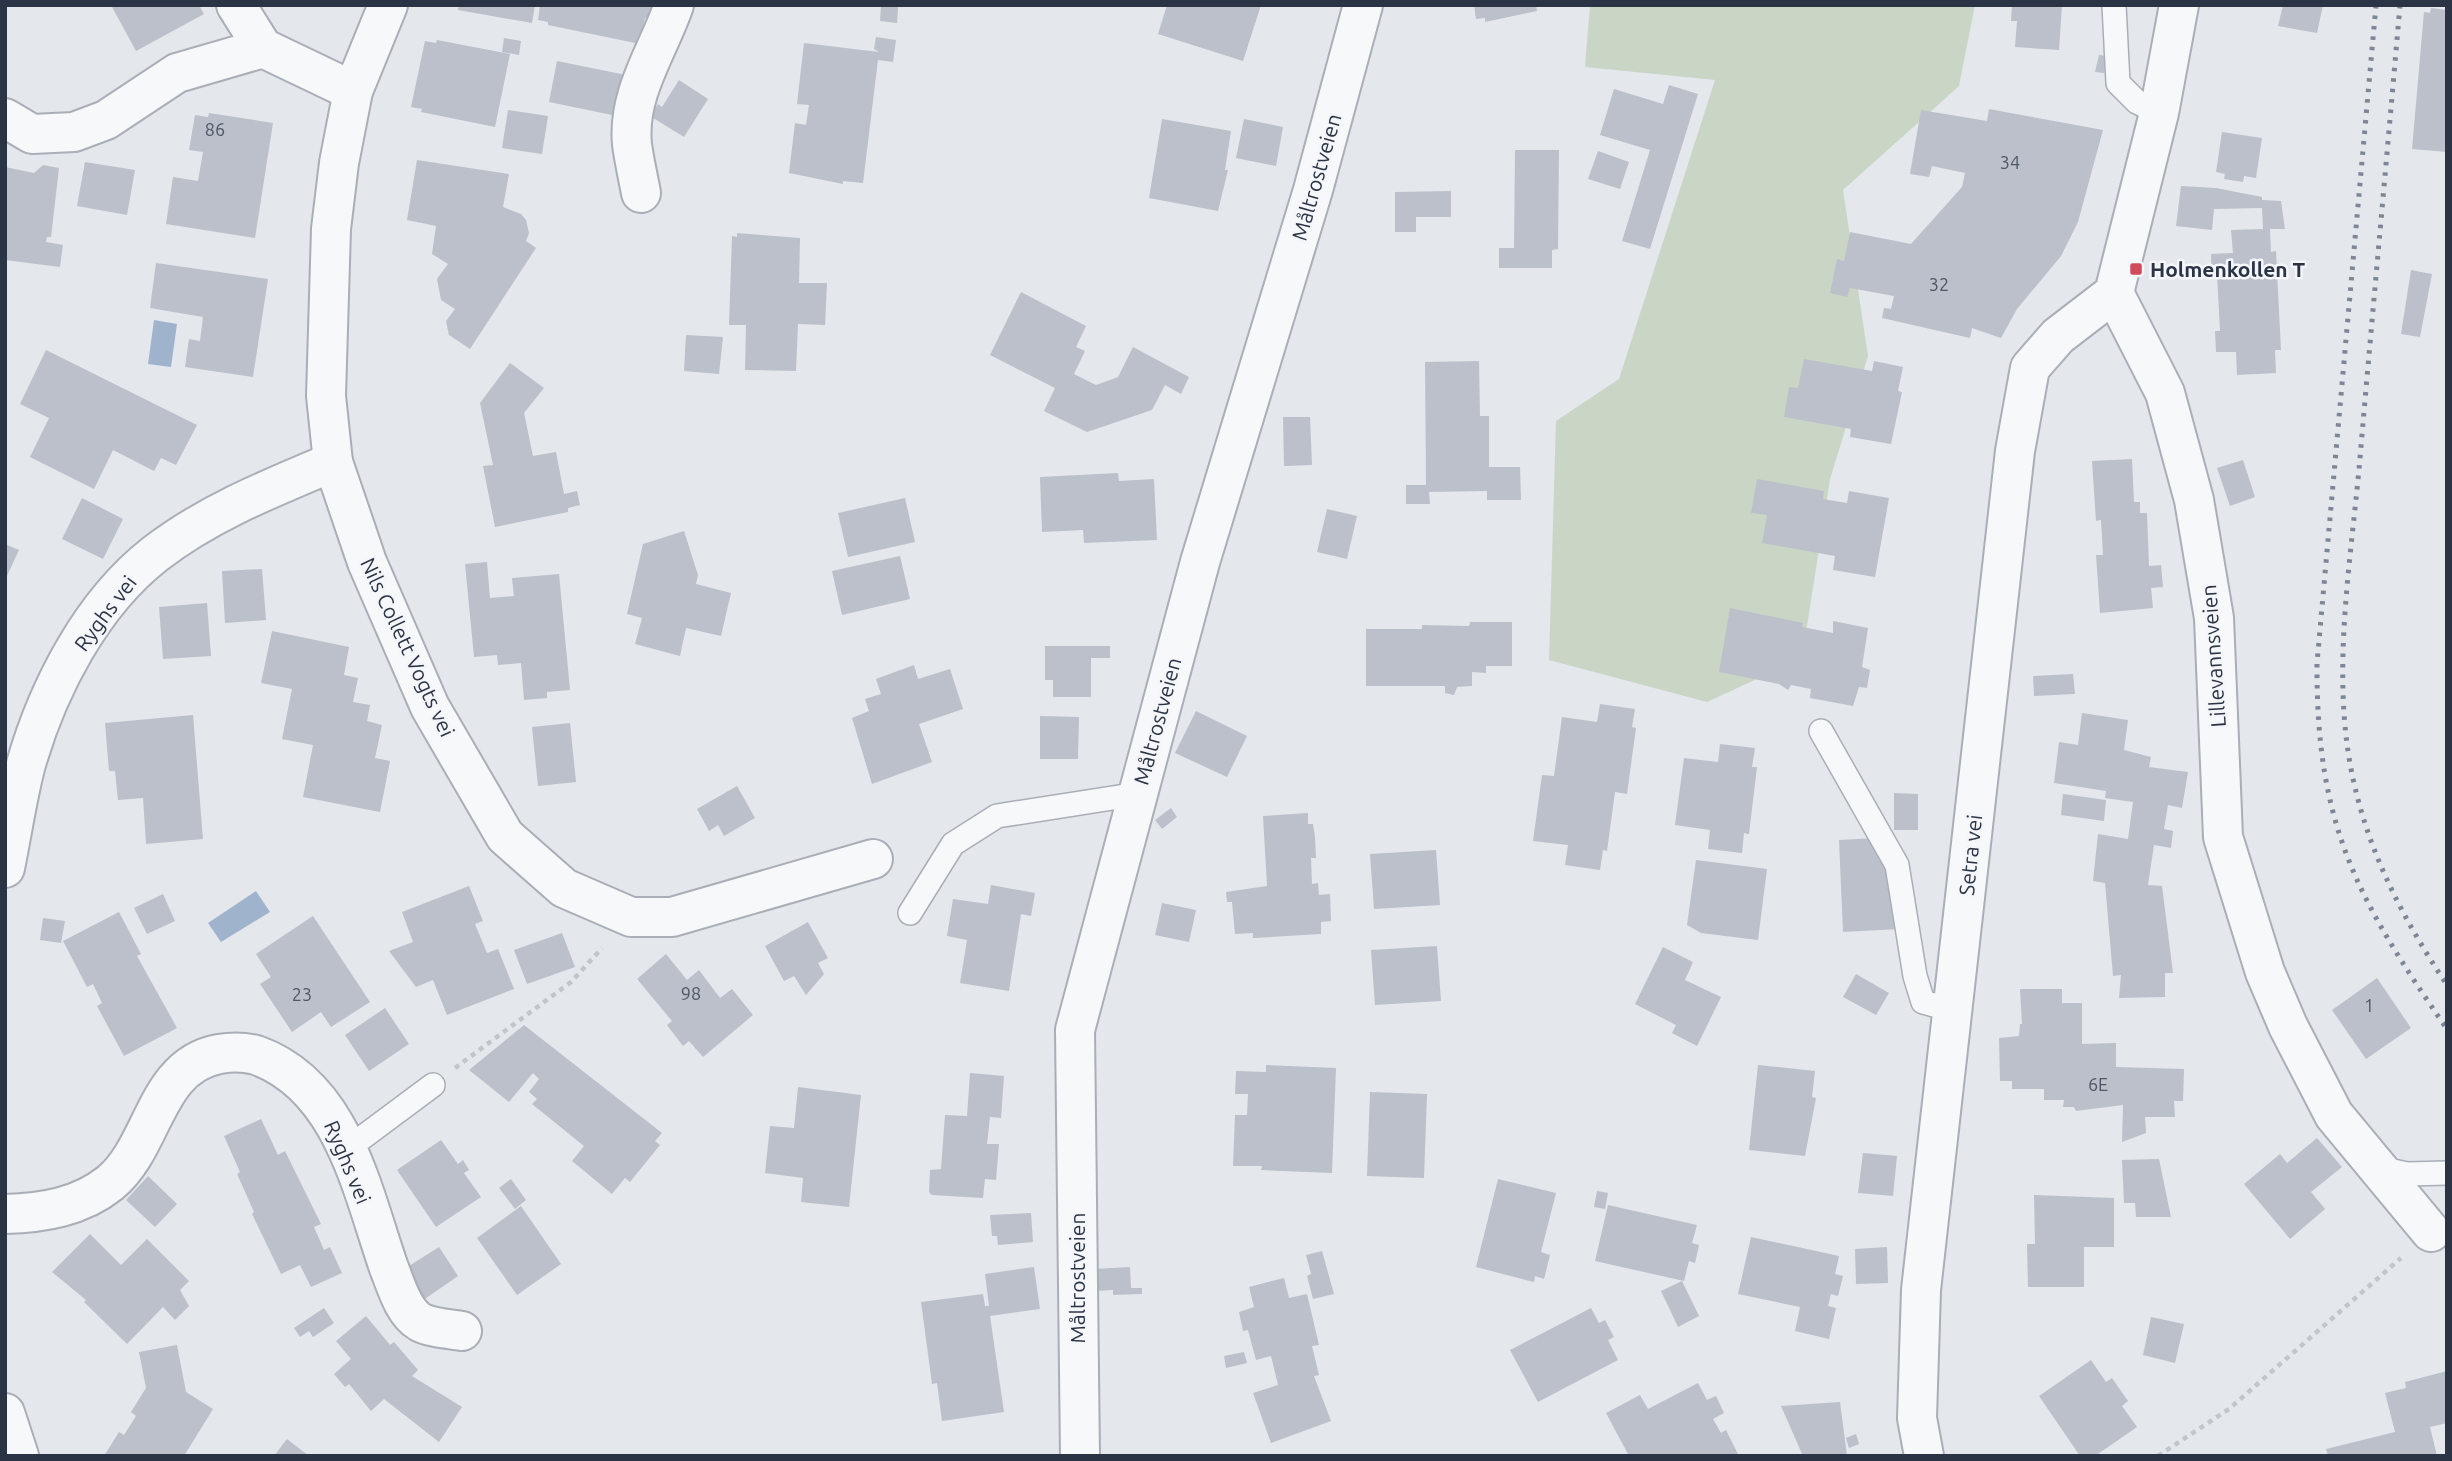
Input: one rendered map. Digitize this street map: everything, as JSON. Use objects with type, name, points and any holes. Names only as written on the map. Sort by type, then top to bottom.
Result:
[{"type":"street","points":[[236,5],[263,48],[353,91]]},
{"type":"street","name":"Nils Collett Vogts vei","points":[[388,5],[353,91],[339,163],[331,229],[326,396],[333,462],[367,562],[430,707],[505,835],[564,888],[631,916],[672,917],[873,859]]},
{"type":"street","points":[[641,192],[632,144],[633,116],[638,91],[674,5]]},
{"type":"street","name":"Måltrostveien","points":[[1080,1456],[1075,1030],[1200,562],[1313,190],[1363,5]]},
{"type":"street","points":[[2113,293],[2159,113],[2179,5]]},
{"type":"street","points":[[5,118],[32,134],[74,132],[106,120],[177,73],[263,48]]},
{"type":"street","name":"Setra vei","points":[[1924,1456],[1917,1418],[1921,1290],[2015,451],[2030,368],[2058,336],[2113,293]]},
{"type":"street","name":"Lillevannsveien","points":[[2113,293],[2165,393],[2194,500],[2214,618],[2223,837],[2265,972],[2288,1026],[2334,1115],[2439,1235]]},
{"type":"street","name":"Ryghs vei","points":[[5,869],[26,766],[41,719],[61,676],[122,584],[154,555],[198,524],[256,494],[333,462]]},
{"type":"street","name":"Ryghs vei","points":[[5,1214],[66,1207],[92,1196],[128,1165],[168,1089],[185,1069],[204,1057],[228,1052],[254,1055],[278,1066],[300,1081],[318,1100],[347,1149],[400,1298],[419,1322],[462,1331]]},
{"type":"street","points":[[5,1413],[19,1456]]},
{"type":"lane","points":[[2114,5],[2118,83],[2137,102],[2159,113]]},
{"type":"lane","points":[[1821,731],[1897,865],[1915,976],[1923,1003],[1952,1010]]},
{"type":"lane","points":[[910,913],[953,844],[997,816],[1138,794]]},
{"type":"lane","points":[[347,1149],[433,1085]]},
{"type":"lane","points":[[2379,1168],[2407,1174],[2447,1173]]},
{"type":"path","points":[[433,1085],[571,982],[631,916]]},
{"type":"path","points":[[2158,1456],[2229,1409],[2439,1235]]},
{"type":"green space","points":[[1590,5],[1975,5],[1959,86],[1843,190],[1868,356],[1830,479],[1802,658],[1707,702],[1549,660],[1556,421],[1619,379],[1715,80],[1585,67]]},
{"type":"water","points":[[154,320],[177,324],[171,367],[148,364]]},
{"type":"water","points":[[256,891],[270,912],[221,942],[208,923]]},
{"type":"building","points":[[111,5],[199,5],[204,14],[136,51]]},
{"type":"building","points":[[459,5],[535,5],[532,23],[458,10]]},
{"type":"building","points":[[540,5],[655,5],[650,19],[645,18],[640,44],[548,25],[548,22],[538,20]]},
{"type":"building","points":[[1167,5],[1261,5],[1243,61],[1158,34]]},
{"type":"building","points":[[1474,5],[1536,5],[1537,11],[1485,22],[1485,18],[1476,19]]},
{"type":"building","points":[[2012,5],[2062,5],[2059,50],[2015,47],[2017,21],[2011,21]]},
{"type":"building","points":[[2283,5],[2323,5],[2317,33],[2278,26]]},
{"type":"building","points":[[881,6],[898,7],[897,23],[880,21]]},
{"type":"building","points":[[2431,8],[2447,10],[2447,152],[2412,149],[2424,12],[2430,13]]},
{"type":"building","points":[[876,37],[896,40],[893,62],[878,60],[863,183],[843,181],[843,184],[789,173],[795,123],[806,125],[809,105],[797,104],[804,43],[879,52],[874,49]]},
{"type":"building","points":[[504,38],[521,41],[519,55],[502,52]]},
{"type":"building","points":[[437,40],[510,54],[495,127],[421,112],[422,109],[411,107],[425,41],[436,43]]},
{"type":"building","points":[[2099,55],[2107,56],[2104,73],[2095,72]]},
{"type":"building","points":[[557,61],[626,75],[617,116],[549,102]]},
{"type":"building","points":[[679,80],[708,99],[684,137],[650,116],[658,104],[662,107]]},
{"type":"building","points":[[1669,85],[1698,94],[1650,249],[1622,241],[1650,150],[1600,135],[1614,89],[1663,104]]},
{"type":"building","points":[[1989,109],[2103,130],[2078,222],[2061,256],[2017,309],[2001,338],[1972,328],[1970,338],[1882,318],[1884,308],[1891,309],[1894,296],[1850,288],[1847,297],[1830,293],[1837,259],[1844,261],[1850,232],[1911,244],[1962,187],[1965,173],[1932,166],[1929,177],[1910,174],[1921,110],[1987,121]]},
{"type":"building","points":[[508,110],[548,116],[542,154],[502,148]]},
{"type":"building","points":[[209,113],[273,123],[255,238],[166,224],[173,177],[198,181],[203,152],[189,150],[195,115],[208,117]]},
{"type":"building","points":[[1162,119],[1231,131],[1225,170],[1228,170],[1218,211],[1149,198]]},
{"type":"building","points":[[1244,119],[1283,127],[1276,166],[1236,158]]},
{"type":"building","points":[[2222,132],[2262,138],[2256,178],[2244,176],[2243,182],[2224,179],[2225,174],[2216,172]]},
{"type":"building","points":[[1515,150],[1559,150],[1558,249],[1552,250],[1552,268],[1499,268],[1499,248],[1514,248]]},
{"type":"building","points":[[1598,151],[1629,162],[1620,189],[1588,179]]},
{"type":"building","points":[[417,160],[509,174],[503,207],[521,214],[526,220],[529,233],[526,241],[536,248],[470,349],[449,335],[446,321],[455,309],[441,300],[437,279],[448,264],[432,254],[436,226],[407,220]]},
{"type":"building","points":[[85,162],[135,170],[127,215],[77,206]]},
{"type":"building","points":[[43,165],[59,168],[51,237],[47,237],[46,242],[63,245],[60,267],[5,260],[5,167],[34,173]]},
{"type":"building","points":[[2181,186],[2216,188],[2262,197],[2262,200],[2281,201],[2285,229],[2270,229],[2271,252],[2276,251],[2281,350],[2275,350],[2276,373],[2237,375],[2236,352],[2216,352],[2215,331],[2220,331],[2217,275],[2212,275],[2211,254],[2233,253],[2231,230],[2263,229],[2262,208],[2214,209],[2212,230],[2176,226]]},
{"type":"building","points":[[1451,191],[1451,217],[1416,217],[1416,232],[1395,232],[1395,192]]},
{"type":"building","points":[[737,233],[800,238],[799,283],[827,283],[825,325],[798,324],[796,371],[745,370],[746,325],[729,325],[732,236],[737,237]]},
{"type":"building","points":[[156,263],[268,279],[253,377],[185,367],[189,339],[200,341],[203,317],[150,308]]},
{"type":"building","points":[[2411,270],[2432,274],[2420,337],[2401,334]]},
{"type":"building","points":[[1021,292],[1086,326],[1076,347],[1085,351],[1074,374],[1096,385],[1118,377],[1133,347],[1189,377],[1181,394],[1165,385],[1152,410],[1087,432],[1044,411],[1055,388],[990,355]]},
{"type":"building","points":[[686,335],[723,337],[719,374],[684,371]]},
{"type":"building","points":[[46,350],[197,425],[176,465],[161,458],[154,471],[113,450],[94,489],[30,457],[49,418],[20,404]]},
{"type":"building","points":[[1804,359],[1872,371],[1874,361],[1903,367],[1898,391],[1902,392],[1891,444],[1850,437],[1851,429],[1784,417],[1789,387],[1798,388]]},
{"type":"building","points":[[1479,361],[1480,416],[1489,416],[1489,467],[1520,467],[1521,500],[1487,500],[1487,491],[1429,492],[1430,504],[1406,504],[1406,485],[1426,485],[1425,362]]},
{"type":"building","points":[[510,363],[544,388],[524,413],[533,456],[556,452],[564,494],[577,491],[580,505],[568,508],[568,512],[495,527],[483,466],[493,465],[480,403]]},
{"type":"building","points":[[1283,417],[1310,417],[1312,465],[1284,466]]},
{"type":"building","points":[[2132,459],[2134,502],[2140,502],[2140,513],[2147,513],[2149,566],[2161,565],[2163,587],[2151,588],[2153,608],[2100,613],[2096,555],[2103,555],[2101,520],[2096,521],[2092,461]]},
{"type":"building","points":[[2243,460],[2255,497],[2230,506],[2217,468]]},
{"type":"building","points":[[1118,473],[1119,481],[1154,479],[1157,540],[1084,543],[1083,530],[1042,532],[1040,477]]},
{"type":"building","points":[[1757,479],[1824,491],[1823,499],[1847,503],[1849,491],[1889,498],[1875,577],[1833,570],[1835,556],[1762,543],[1767,515],[1751,513]]},
{"type":"building","points":[[82,498],[123,519],[103,559],[62,539]]},
{"type":"building","points":[[905,498],[915,542],[848,557],[838,513]]},
{"type":"building","points":[[1327,509],[1357,516],[1347,559],[1317,552]]},
{"type":"building","points":[[684,531],[698,575],[696,584],[731,593],[721,636],[686,628],[680,656],[635,644],[642,618],[627,614],[643,544]]},
{"type":"building","points":[[5,544],[19,550],[5,580]]},
{"type":"building","points":[[900,556],[910,599],[842,615],[832,571]]},
{"type":"building","points":[[487,562],[490,598],[514,596],[512,578],[559,574],[570,690],[547,692],[547,698],[524,700],[521,663],[498,665],[497,655],[474,657],[465,564]]},
{"type":"building","points":[[262,569],[266,620],[225,623],[222,571]]},
{"type":"building","points":[[207,603],[211,656],[163,659],[159,607]]},
{"type":"building","points":[[1730,608],[1803,623],[1802,627],[1833,633],[1833,621],[1868,628],[1862,667],[1870,670],[1867,688],[1859,687],[1853,706],[1810,698],[1811,689],[1791,685],[1788,690],[1779,684],[1719,672]]},
{"type":"building","points":[[1470,622],[1512,622],[1512,666],[1486,666],[1486,673],[1472,672],[1472,686],[1457,687],[1454,695],[1445,693],[1445,686],[1366,686],[1366,629],[1422,629],[1422,625],[1469,626]]},
{"type":"building","points":[[272,631],[349,647],[344,675],[358,678],[353,702],[370,705],[367,721],[382,725],[375,758],[390,761],[380,812],[303,797],[313,745],[282,739],[292,689],[261,683]]},
{"type":"building","points":[[1045,646],[1110,646],[1110,658],[1091,658],[1091,697],[1053,697],[1053,680],[1045,680]]},
{"type":"building","points":[[914,665],[918,679],[950,669],[963,709],[919,724],[932,762],[872,784],[852,718],[869,711],[865,699],[881,694],[876,679]]},
{"type":"building","points":[[2073,674],[2075,694],[2034,696],[2033,676]]},
{"type":"building","points":[[1600,704],[1635,709],[1632,727],[1636,728],[1627,794],[1615,792],[1607,851],[1603,850],[1600,870],[1565,865],[1568,845],[1533,841],[1542,775],[1554,776],[1562,717],[1597,722]]},
{"type":"building","points":[[1196,711],[1247,736],[1227,777],[1175,753]]},
{"type":"building","points":[[2082,713],[2128,720],[2124,750],[2151,757],[2149,767],[2188,772],[2182,808],[2168,805],[2164,829],[2173,831],[2171,848],[2154,845],[2148,885],[2162,886],[2173,973],[2165,973],[2165,997],[2119,998],[2121,975],[2113,976],[2105,883],[2093,881],[2098,834],[2128,839],[2133,802],[2105,798],[2106,791],[2054,783],[2059,742],[2078,745]]},
{"type":"building","points":[[193,715],[203,839],[146,844],[143,798],[118,800],[115,771],[109,771],[105,723]]},
{"type":"building","points":[[1040,716],[1079,717],[1078,759],[1040,759]]},
{"type":"building","points":[[570,723],[576,782],[538,786],[532,727]]},
{"type":"building","points":[[1720,744],[1755,748],[1752,767],[1757,767],[1749,834],[1744,833],[1742,853],[1708,849],[1710,830],[1675,825],[1684,758],[1718,762]]},
{"type":"building","points":[[737,786],[755,818],[724,836],[718,825],[709,831],[697,809]]},
{"type":"building","points":[[1894,793],[1918,794],[1918,830],[1894,830]]},
{"type":"building","points":[[2063,794],[2106,800],[2104,821],[2061,815]]},
{"type":"building","points":[[1171,808],[1177,817],[1162,829],[1155,820]]},
{"type":"building","points":[[1308,813],[1308,824],[1313,824],[1315,837],[1316,858],[1311,858],[1312,884],[1318,883],[1319,895],[1330,894],[1331,921],[1321,922],[1321,934],[1253,938],[1253,933],[1235,934],[1232,902],[1227,902],[1226,892],[1267,886],[1263,816]]},
{"type":"building","points":[[1895,837],[1900,929],[1843,932],[1839,840]]},
{"type":"building","points":[[1436,850],[1440,905],[1374,909],[1370,854]]},
{"type":"building","points":[[1696,860],[1767,869],[1758,940],[1701,933],[1687,925]]},
{"type":"building","points":[[991,885],[1035,893],[1031,916],[1021,914],[1009,991],[960,983],[967,940],[947,936],[953,899],[988,904]]},
{"type":"building","points":[[469,886],[483,921],[475,924],[487,953],[498,949],[514,989],[447,1015],[433,980],[416,987],[389,951],[413,942],[402,912]]},
{"type":"building","points":[[163,894],[175,921],[147,934],[134,908]]},
{"type":"building","points":[[1162,903],[1196,910],[1189,942],[1155,935]]},
{"type":"building","points":[[119,912],[141,954],[137,956],[177,1028],[124,1056],[97,1006],[102,1003],[93,984],[87,987],[63,941]]},
{"type":"building","points":[[313,916],[370,1002],[331,1027],[321,1012],[292,1032],[260,984],[271,977],[256,954]]},
{"type":"building","points":[[43,918],[65,921],[61,943],[40,940]]},
{"type":"building","points":[[808,922],[828,958],[818,963],[824,974],[806,995],[794,976],[784,981],[765,946]]},
{"type":"building","points":[[562,933],[575,967],[527,984],[514,950]]},
{"type":"building","points":[[1437,946],[1441,1001],[1375,1005],[1371,950]]},
{"type":"building","points":[[1663,947],[1693,962],[1685,980],[1721,997],[1697,1046],[1672,1033],[1676,1025],[1635,1004]]},
{"type":"building","points":[[666,954],[687,980],[699,970],[720,998],[732,989],[753,1015],[703,1057],[689,1041],[683,1046],[667,1025],[672,1021],[637,979]]},
{"type":"building","points":[[1856,974],[1889,993],[1876,1015],[1843,997]]},
{"type":"building","points":[[2377,978],[2411,1028],[2366,1059],[2332,1010]]},
{"type":"building","points":[[2020,989],[2062,989],[2062,1003],[2082,1003],[2082,1044],[2116,1043],[2116,1067],[2184,1069],[2183,1101],[2174,1101],[2175,1117],[2145,1117],[2146,1133],[2122,1142],[2123,1105],[2076,1111],[2074,1107],[2063,1107],[2064,1100],[2044,1100],[2044,1089],[2012,1089],[2012,1081],[2000,1081],[1999,1038],[2019,1036],[2022,1024]]},
{"type":"building","points":[[385,1008],[409,1044],[369,1071],[345,1035]]},
{"type":"building","points":[[524,1025],[662,1133],[655,1141],[660,1145],[630,1182],[625,1178],[612,1194],[572,1161],[584,1146],[532,1104],[537,1099],[529,1092],[539,1079],[533,1073],[509,1102],[469,1070]]},
{"type":"building","points":[[1266,1065],[1336,1068],[1332,1173],[1233,1166],[1235,1115],[1247,1115],[1248,1094],[1235,1094],[1236,1071],[1266,1072]]},
{"type":"building","points":[[1758,1065],[1815,1071],[1812,1097],[1816,1098],[1805,1156],[1749,1150]]},
{"type":"building","points":[[970,1073],[1004,1076],[1001,1118],[990,1117],[987,1144],[999,1144],[996,1180],[985,1179],[983,1198],[932,1195],[929,1192],[930,1170],[941,1169],[945,1115],[967,1116]]},
{"type":"building","points":[[798,1087],[861,1095],[849,1207],[801,1202],[803,1178],[765,1173],[770,1126],[794,1128]]},
{"type":"building","points":[[1370,1092],[1427,1094],[1424,1178],[1367,1176]]},
{"type":"building","points":[[261,1119],[278,1155],[285,1151],[321,1224],[314,1227],[324,1250],[330,1247],[342,1273],[311,1287],[300,1265],[281,1274],[252,1214],[254,1212],[237,1174],[240,1172],[224,1136]]},
{"type":"building","points":[[2317,1138],[2342,1167],[2311,1192],[2325,1209],[2290,1239],[2244,1184],[2280,1154],[2287,1163]]},
{"type":"building","points":[[441,1140],[458,1164],[463,1160],[469,1170],[464,1173],[481,1197],[436,1227],[397,1170]]},
{"type":"building","points":[[1863,1153],[1897,1156],[1893,1196],[1858,1193]]},
{"type":"building","points":[[2159,1159],[2171,1217],[2136,1217],[2135,1203],[2124,1203],[2122,1160]]},
{"type":"building","points":[[148,1176],[177,1204],[155,1227],[126,1200]]},
{"type":"building","points":[[511,1179],[526,1200],[515,1209],[499,1188]]},
{"type":"building","points":[[1498,1179],[1556,1193],[1541,1252],[1550,1255],[1544,1279],[1535,1276],[1534,1282],[1476,1267]]},
{"type":"building","points":[[1597,1191],[1608,1193],[1605,1209],[1594,1207]]},
{"type":"building","points":[[2034,1195],[2114,1198],[2114,1247],[2084,1247],[2084,1287],[2028,1287],[2027,1244],[2035,1244]]},
{"type":"building","points":[[1608,1205],[1697,1225],[1692,1243],[1699,1245],[1695,1263],[1689,1261],[1684,1281],[1595,1261]]},
{"type":"building","points":[[521,1206],[561,1264],[517,1295],[477,1238]]},
{"type":"building","points":[[1031,1213],[1033,1242],[998,1245],[997,1236],[992,1236],[990,1215]]},
{"type":"building","points":[[90,1234],[121,1265],[147,1239],[189,1281],[180,1290],[189,1306],[175,1320],[163,1307],[127,1344],[84,1302],[86,1300],[52,1272]]},
{"type":"building","points":[[1751,1237],[1839,1256],[1835,1274],[1843,1276],[1838,1296],[1831,1294],[1828,1306],[1836,1308],[1829,1339],[1795,1331],[1800,1307],[1738,1294]]},
{"type":"building","points":[[439,1247],[458,1276],[419,1303],[398,1273]]},
{"type":"building","points":[[1887,1247],[1888,1283],[1856,1284],[1855,1249]]},
{"type":"building","points":[[1322,1251],[1334,1294],[1313,1299],[1307,1276],[1311,1274],[1306,1255]]},
{"type":"building","points":[[1034,1267],[1040,1309],[990,1316],[1004,1412],[942,1421],[937,1383],[932,1384],[921,1302],[983,1294],[985,1306],[989,1306],[985,1274]]},
{"type":"building","points":[[1130,1267],[1131,1288],[1142,1288],[1142,1294],[1113,1295],[1113,1290],[1095,1291],[1094,1269]]},
{"type":"building","points":[[1284,1278],[1289,1298],[1307,1294],[1319,1345],[1312,1346],[1319,1375],[1314,1376],[1331,1421],[1271,1443],[1253,1393],[1278,1385],[1271,1356],[1256,1360],[1248,1330],[1243,1331],[1239,1312],[1254,1307],[1249,1287]]},
{"type":"building","points":[[1682,1281],[1699,1316],[1678,1327],[1661,1291]]},
{"type":"building","points":[[324,1308],[334,1323],[313,1337],[309,1331],[300,1337],[294,1328]]},
{"type":"building","points":[[1591,1308],[1599,1323],[1605,1320],[1614,1337],[1608,1340],[1618,1360],[1538,1402],[1510,1350]]},
{"type":"building","points":[[366,1316],[390,1345],[394,1342],[418,1370],[412,1376],[462,1407],[439,1442],[384,1399],[371,1411],[349,1384],[345,1387],[334,1374],[351,1359],[336,1341]]},
{"type":"building","points":[[2151,1317],[2184,1324],[2175,1363],[2143,1355]]},
{"type":"building","points":[[177,1345],[186,1392],[213,1409],[184,1456],[104,1456],[119,1432],[124,1435],[136,1416],[131,1412],[146,1388],[139,1352]]},
{"type":"building","points":[[1244,1352],[1247,1363],[1226,1368],[1224,1356]]},
{"type":"building","points":[[2091,1360],[2106,1382],[2112,1378],[2128,1401],[2122,1406],[2137,1427],[2095,1456],[2080,1456],[2039,1396]]},
{"type":"building","points":[[2447,1371],[2447,1423],[2430,1427],[2437,1456],[2328,1456],[2326,1449],[2395,1432],[2385,1393],[2406,1388],[2405,1382]]},
{"type":"building","points":[[1698,1383],[1707,1400],[1716,1396],[1724,1413],[1713,1419],[1721,1433],[1726,1430],[1739,1456],[1629,1456],[1606,1413],[1640,1395],[1648,1409]]},
{"type":"building","points":[[1840,1402],[1847,1456],[1803,1456],[1781,1406]]},
{"type":"building","points":[[1856,1434],[1859,1444],[1849,1448],[1846,1438]]},
{"type":"building","points":[[287,1439],[309,1456],[274,1456]]},
{"type":"railway","points":[[2376,5],[2317,663],[2319,720],[2324,770],[2334,816],[2348,858],[2366,899],[2389,940],[2447,1029]]},
{"type":"railway","points":[[2400,5],[2348,577],[2343,696],[2352,774],[2367,831],[2402,910],[2447,985]]},
{"type":"place","name":"Holmenkollen T","points":[[2136,269]]}]
